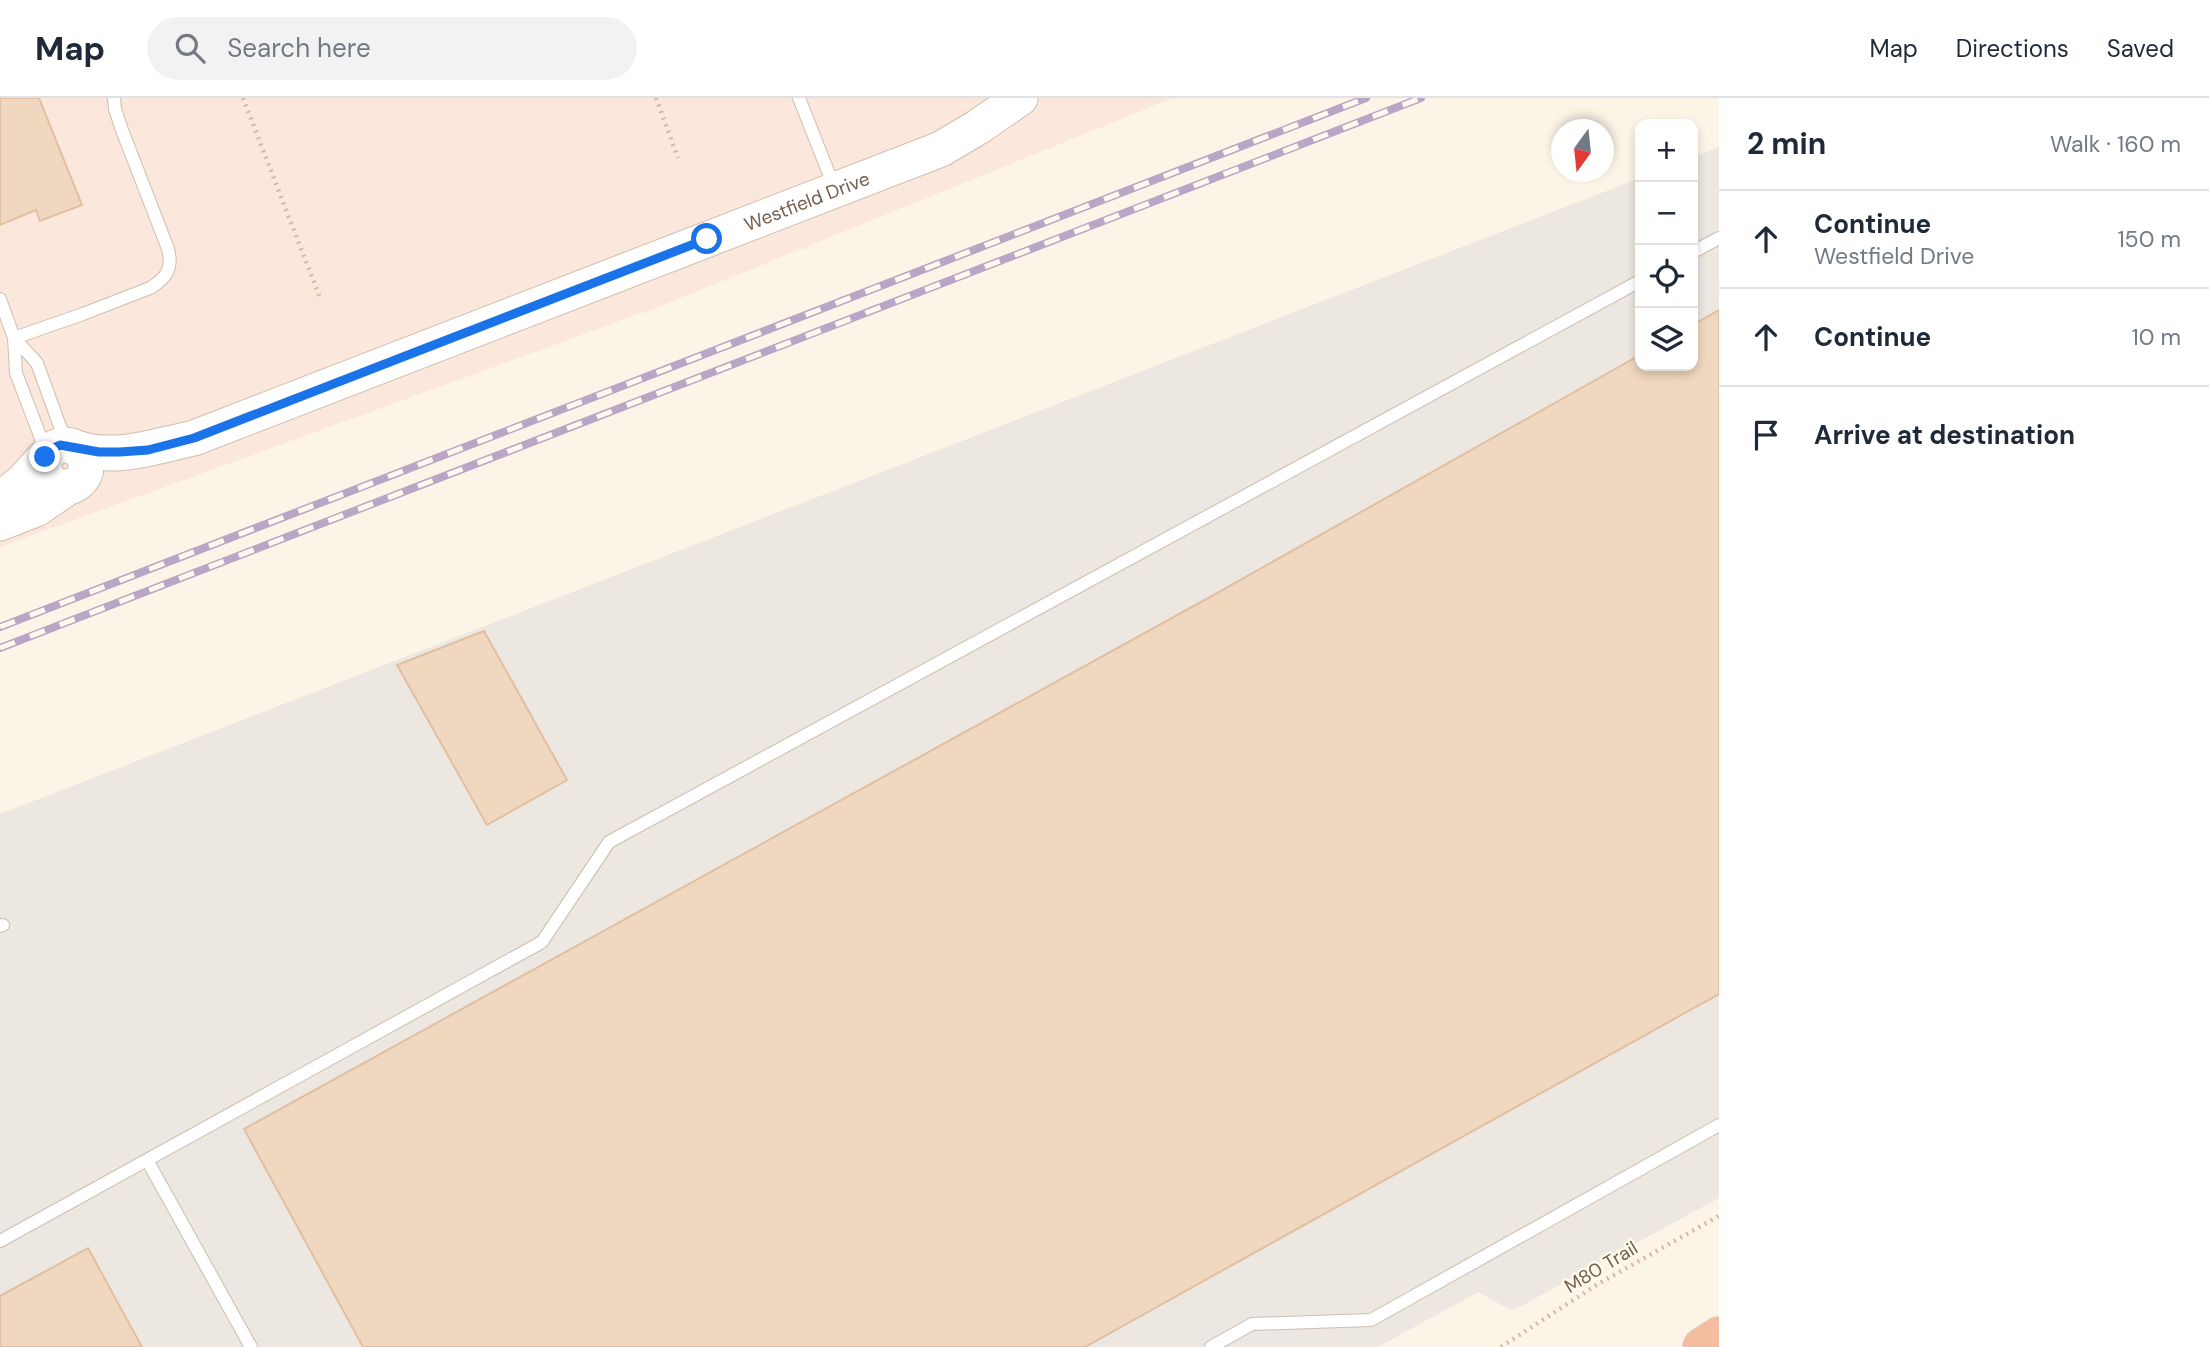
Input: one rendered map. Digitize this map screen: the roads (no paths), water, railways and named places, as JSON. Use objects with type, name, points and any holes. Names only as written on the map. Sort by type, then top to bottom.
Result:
[{"type":"highway","points":[[1702,1347],[1719,1336]]},
{"type":"highway","points":[[1710,1347],[1719,1342]]},
{"type":"main road","name":"Westfield Drive","points":[[0,523],[36,509],[64,462],[93,475],[116,475],[141,468],[169,455],[194,438],[941,149],[1020,98]]},
{"type":"main road","points":[[0,500],[23,481],[64,462]]},
{"type":"lane","points":[[14,338],[150,288],[159,283],[169,270],[171,264],[168,249],[122,130],[114,98]]},
{"type":"lane","points":[[799,98],[835,189]]},
{"type":"lane","points":[[1698,250],[1719,238]]},
{"type":"lane","points":[[0,1241],[542,942],[608,842],[1635,284]]},
{"type":"lane","points":[[0,299],[14,338],[16,373],[64,462]]},
{"type":"lane","points":[[14,338],[37,363],[62,432],[64,462]]},
{"type":"lane","points":[[1211,1347],[1252,1324],[1371,1321],[1719,1125]]},
{"type":"lane","points":[[147,1160],[251,1347]]},
{"type":"railway","points":[[0,627],[1366,98]]},
{"type":"railway","points":[[0,648],[1421,98]]}]
